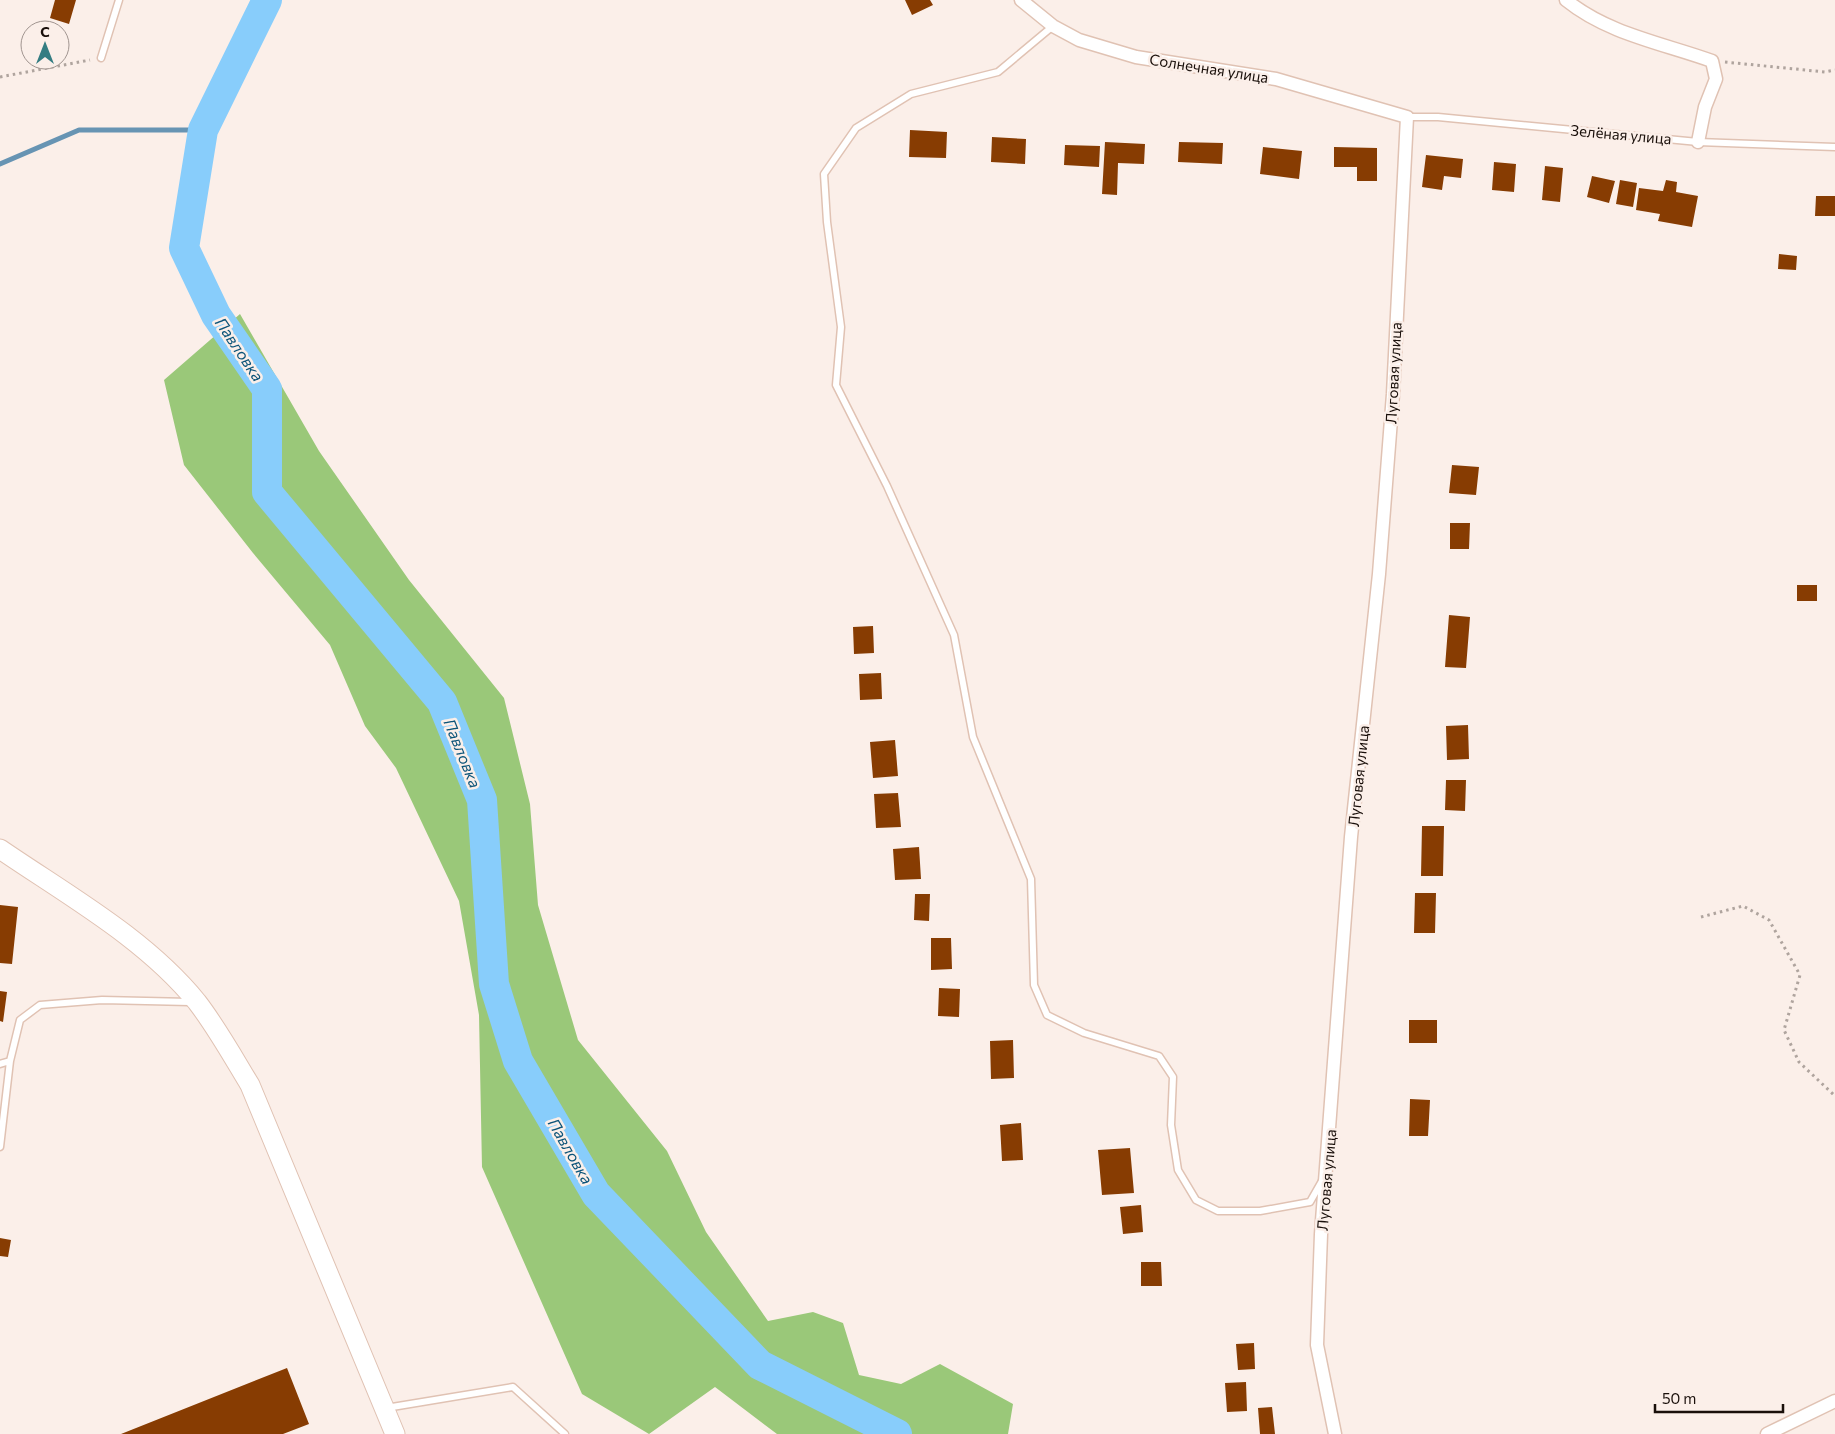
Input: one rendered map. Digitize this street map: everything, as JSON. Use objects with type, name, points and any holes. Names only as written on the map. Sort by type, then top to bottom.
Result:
[{"type":"street","name":"Солнечная улица","points":[[1021,0],[1053,26],[1080,40],[1136,57],[1276,79],[1407,117]]},
{"type":"street","points":[[1566,0],[1580,12],[1622,33],[1712,61],[1716,79],[1705,107],[1698,142]]},
{"type":"street","name":"Луговая улица","points":[[1335,1434],[1317,1345],[1321,1234],[1351,837],[1381,555],[1393,394],[1407,117]]},
{"type":"street","points":[[0,849],[128,936],[165,968],[196,1002],[226,1043],[250,1085],[395,1434]]},
{"type":"street","points":[[1767,1434],[1835,1401]]},
{"type":"lane","points":[[101,58],[118,0]]},
{"type":"lane","points":[[1053,26],[998,72],[911,94],[856,128],[824,174],[827,222],[841,327],[836,385],[888,486],[954,635],[973,737],[1031,879],[1034,985],[1047,1015],[1084,1033],[1159,1056],[1174,1077],[1171,1125],[1178,1170],[1196,1200],[1218,1212],[1260,1211],[1310,1202],[1326,1174]]},
{"type":"lane","name":"Зелёная улица","points":[[1407,117],[1438,117],[1698,142],[1835,147]]},
{"type":"lane","points":[[0,1147],[10,1062],[20,1020],[40,1005],[102,1000],[196,1002]]},
{"type":"lane","points":[[0,1064],[10,1062]]},
{"type":"lane","points":[[385,1408],[513,1387],[565,1434]]},
{"type":"path","points":[[0,77],[101,58]]},
{"type":"path","points":[[1712,61],[1825,72],[1835,70]]},
{"type":"path","points":[[1701,917],[1743,906],[1769,920],[1800,975],[1784,1030],[1799,1062],[1835,1096]]},
{"type":"green space","points":[[240,314],[319,451],[409,580],[504,698],[530,804],[538,905],[578,1040],[667,1151],[706,1232],[768,1321],[813,1312],[843,1323],[859,1375],[901,1384],[940,1364],[1013,1404],[1008,1434],[777,1434],[715,1387],[649,1434],[582,1394],[482,1167],[479,1015],[459,901],[396,768],[365,726],[330,645],[253,553],[184,465],[164,380]]},
{"type":"building","points":[[55,0],[76,0],[70,21],[50,18]]},
{"type":"building","points":[[905,0],[930,0],[933,5],[912,15]]},
{"type":"building","points":[[910,130],[947,132],[946,158],[909,157]]},
{"type":"building","points":[[992,137],[1026,139],[1025,164],[991,162]]},
{"type":"building","points":[[1105,142],[1145,144],[1144,164],[1118,163],[1117,195],[1102,194]]},
{"type":"building","points":[[1179,142],[1223,143],[1222,164],[1178,162]]},
{"type":"building","points":[[1065,145],[1100,146],[1099,167],[1064,165]]},
{"type":"building","points":[[1263,147],[1302,151],[1299,179],[1260,174]]},
{"type":"building","points":[[1334,147],[1377,148],[1377,181],[1357,181],[1357,167],[1334,167]]},
{"type":"building","points":[[1426,155],[1463,159],[1461,178],[1444,176],[1442,190],[1422,187]]},
{"type":"building","points":[[1494,162],[1516,164],[1514,192],[1492,190]]},
{"type":"building","points":[[1545,166],[1563,168],[1560,202],[1542,200]]},
{"type":"building","points":[[1592,176],[1615,181],[1609,203],[1587,197]]},
{"type":"building","points":[[1620,180],[1637,183],[1633,207],[1616,204]]},
{"type":"building","points":[[1666,180],[1677,182],[1676,192],[1698,196],[1692,227],[1658,221],[1660,214],[1636,210],[1639,188],[1663,191]]},
{"type":"building","points":[[1816,196],[1835,196],[1835,216],[1815,216]]},
{"type":"building","points":[[1779,254],[1797,256],[1796,270],[1778,269]]},
{"type":"building","points":[[1452,465],[1479,467],[1476,495],[1449,493]]},
{"type":"building","points":[[1450,523],[1470,523],[1469,549],[1450,549]]},
{"type":"building","points":[[1797,585],[1817,585],[1817,601],[1797,601]]},
{"type":"building","points":[[1449,615],[1470,617],[1466,668],[1445,667]]},
{"type":"building","points":[[873,626],[874,653],[854,654],[853,627]]},
{"type":"building","points":[[881,673],[882,699],[860,700],[859,674]]},
{"type":"building","points":[[1468,725],[1469,759],[1447,760],[1446,726]]},
{"type":"building","points":[[895,740],[898,776],[873,778],[870,742]]},
{"type":"building","points":[[1446,780],[1466,780],[1465,811],[1445,810]]},
{"type":"building","points":[[898,793],[901,827],[876,828],[874,794]]},
{"type":"building","points":[[1422,826],[1444,826],[1443,876],[1421,876]]},
{"type":"building","points":[[919,847],[921,879],[895,880],[893,849]]},
{"type":"building","points":[[1415,893],[1436,893],[1435,933],[1414,933]]},
{"type":"building","points":[[915,894],[930,894],[929,921],[914,920]]},
{"type":"building","points":[[0,905],[18,907],[12,964],[0,963]]},
{"type":"building","points":[[931,938],[951,938],[952,969],[931,970]]},
{"type":"building","points":[[939,988],[960,989],[959,1017],[938,1016]]},
{"type":"building","points":[[0,991],[7,992],[3,1022],[0,1021]]},
{"type":"building","points":[[1409,1020],[1437,1020],[1437,1043],[1409,1043]]},
{"type":"building","points":[[1013,1040],[1014,1078],[991,1079],[990,1041]]},
{"type":"building","points":[[1410,1099],[1430,1100],[1428,1136],[1409,1136]]},
{"type":"building","points":[[1021,1123],[1023,1160],[1002,1161],[1000,1125]]},
{"type":"building","points":[[1130,1148],[1134,1193],[1102,1195],[1098,1150]]},
{"type":"building","points":[[1141,1205],[1143,1232],[1123,1234],[1120,1207]]},
{"type":"building","points":[[0,1238],[11,1240],[8,1257],[0,1256]]},
{"type":"building","points":[[1141,1262],[1161,1262],[1162,1286],[1141,1286]]},
{"type":"building","points":[[1254,1343],[1255,1369],[1238,1370],[1236,1344]]},
{"type":"building","points":[[287,1368],[309,1424],[283,1434],[121,1434]]},
{"type":"building","points":[[1246,1382],[1247,1411],[1227,1412],[1225,1383]]},
{"type":"building","points":[[1272,1407],[1275,1434],[1260,1434],[1258,1408]]},
{"type":"waterway","name":"Павловка","points":[[267,0],[203,130],[184,248],[216,315],[267,389],[267,492],[442,702],[482,800],[494,984],[518,1061],[596,1194],[760,1365],[897,1434]]},
{"type":"waterway","points":[[0,164],[79,130],[203,130]]}]
